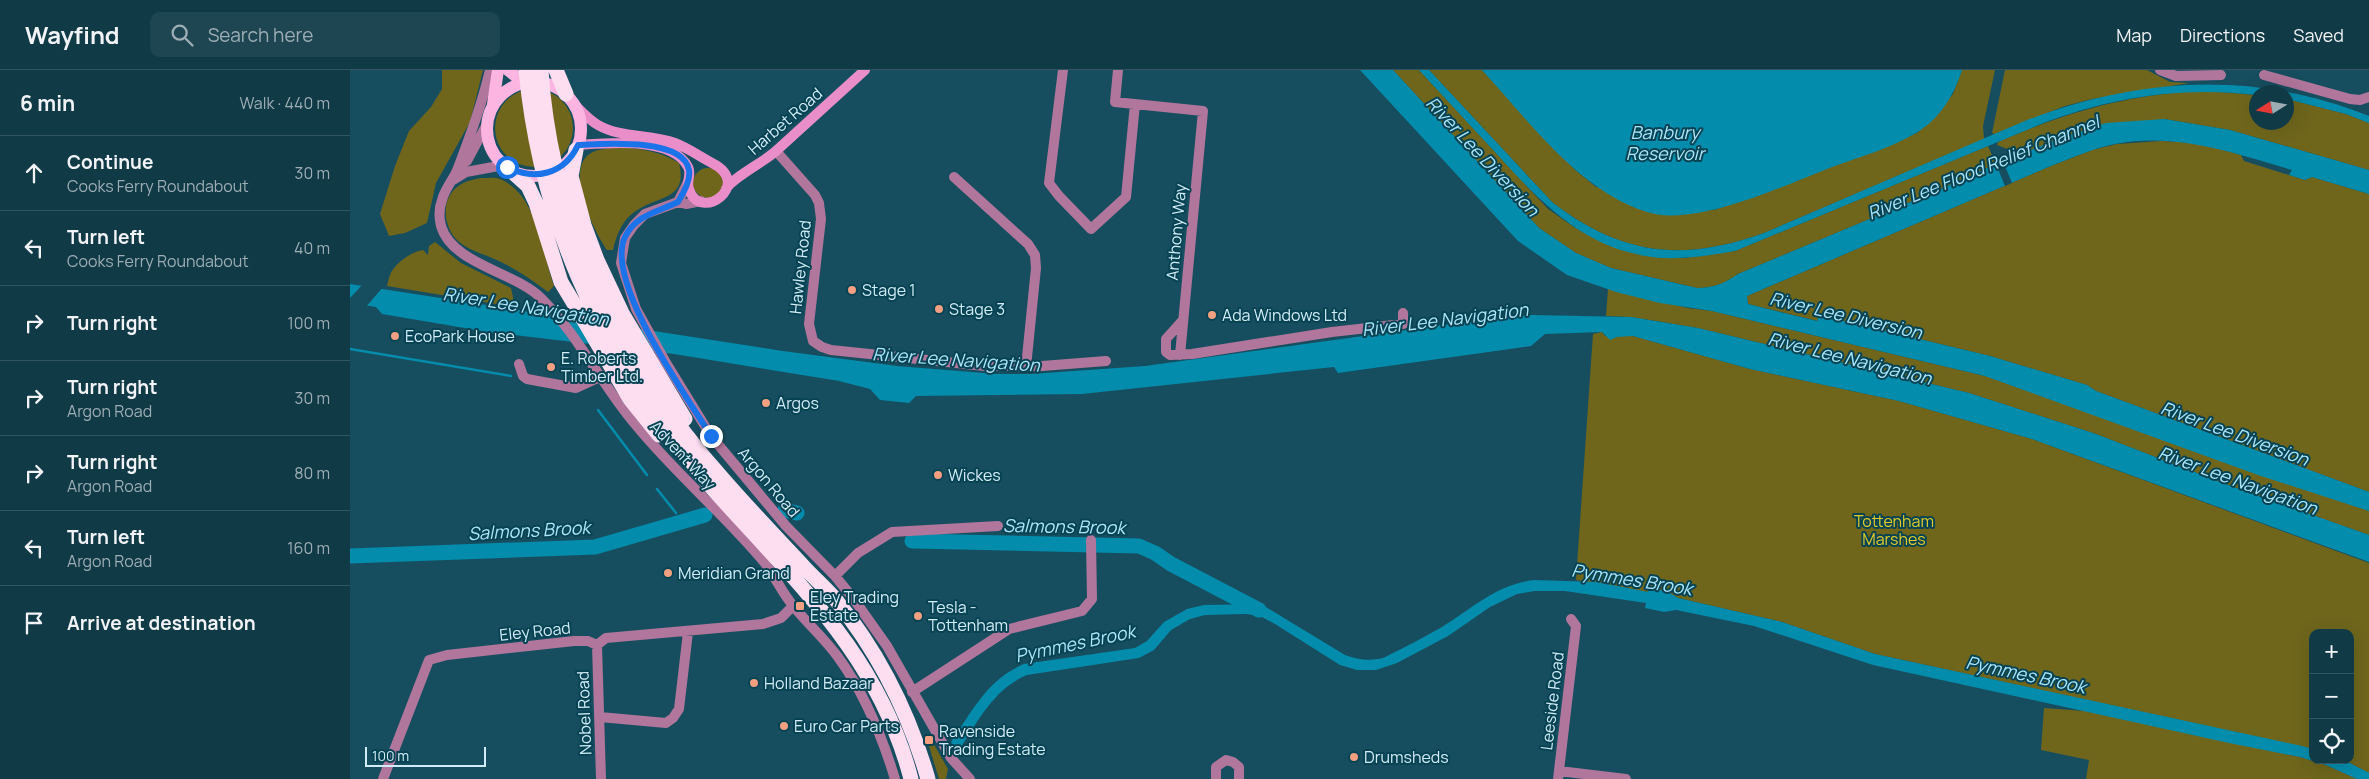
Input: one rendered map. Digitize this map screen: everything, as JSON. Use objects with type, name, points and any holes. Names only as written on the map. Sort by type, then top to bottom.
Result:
[{"type":"highway","points":[[556,70],[570,100]]},
{"type":"highway","points":[[533,74],[535,137],[556,219],[586,297],[624,380],[630,399],[662,438],[717,483],[789,551],[834,598],[853,622],[880,664],[906,714],[918,744],[928,779]]},
{"type":"highway","points":[[533,74],[542,94],[556,167],[584,259],[608,313],[654,382],[678,425],[717,483],[785,567],[825,612],[866,672],[886,710],[911,779]]},
{"type":"highway","points":[[577,148],[571,176],[574,193],[597,260],[629,311],[654,382]]},
{"type":"highway","points":[[505,166],[528,186],[562,282],[576,307],[624,380]]},
{"type":"main road","points":[[498,70],[487,133],[492,149],[505,166],[527,175],[551,172],[564,165],[577,148],[580,125],[570,100],[533,74],[518,78],[508,70]]},
{"type":"main road","points":[[493,106],[508,90],[521,84],[533,74]]},
{"type":"street","name":"Advent Way","points":[[490,70],[482,103],[459,165],[453,180],[442,198],[440,208],[441,226],[449,241],[468,256],[520,283],[539,296],[562,320],[622,409],[670,466],[764,563],[793,606],[837,656],[851,678],[876,726],[895,779]]},
{"type":"street","name":"Harbet Road","points":[[726,189],[730,183],[776,152],[865,70]]},
{"type":"street","points":[[1063,70],[1049,183],[1091,229],[1126,197],[1135,104],[1115,102],[1118,70]]},
{"type":"street","points":[[2160,70],[2176,76],[2221,75]]},
{"type":"street","points":[[2270,74],[2350,99],[2360,100],[2369,97]]},
{"type":"street","points":[[570,100],[598,126],[674,143],[720,167],[727,182],[726,189],[724,194],[713,202],[700,201],[691,194],[688,179],[690,171],[682,159],[671,152],[657,148],[625,143],[577,148]]},
{"type":"street","name":"Anthony Way","points":[[1135,104],[1203,111],[1180,355]]},
{"type":"street","points":[[459,165],[467,161],[488,122]]},
{"type":"street","name":"Hawley Road","points":[[776,152],[815,195],[819,203],[821,219],[809,324],[813,341],[831,350],[985,366],[1026,366]]},
{"type":"street","points":[[678,202],[692,170],[704,163],[720,167]]},
{"type":"street","points":[[453,180],[466,172],[505,166]]},
{"type":"street","name":"Harbet Road","points":[[720,167],[726,172],[746,173]]},
{"type":"street","points":[[954,177],[1028,244],[1035,255],[1036,268],[1026,366],[1106,361]]},
{"type":"street","name":"Argon Road","points":[[700,201],[686,204],[678,202],[646,214],[634,225],[625,238],[621,263],[629,311],[665,362],[711,436],[786,526],[835,576],[878,632],[951,758],[970,779]]},
{"type":"street","points":[[1183,320],[1166,339],[1166,352],[1170,355],[1403,324],[1403,313]]},
{"type":"street","points":[[519,364],[523,376],[527,379],[576,388],[600,377]]},
{"type":"street","points":[[835,576],[858,553],[892,532],[998,526]]},
{"type":"street","points":[[912,692],[1009,629],[1082,611],[1086,608],[1092,599],[1091,543]]},
{"type":"street","name":"Eley Road","points":[[383,779],[429,660],[447,655],[574,641],[598,645],[606,638],[688,632],[775,622],[793,606]]},
{"type":"street","name":"Leeside Road","points":[[1558,775],[1573,622]]},
{"type":"street","points":[[600,717],[666,723],[673,718],[679,709],[688,632]]},
{"type":"street","name":"Nobel Road","points":[[598,645],[596,668],[600,717],[601,779]]},
{"type":"street","points":[[1216,779],[1216,767],[1226,760],[1233,762],[1239,767],[1239,779]]},
{"type":"street","points":[[1558,775],[1626,779]]},
{"type":"green space","points":[[442,70],[483,70],[470,122],[436,183],[427,223],[405,233],[389,236],[380,214],[395,166],[409,131],[431,107],[442,89]]},
{"type":"green space","points":[[1393,70],[1419,70],[1548,209],[1574,227],[1607,245],[1661,258],[1685,258],[1735,251],[1988,146],[1996,164],[1932,193],[1738,274],[1729,280],[1709,287],[1697,288],[1611,268],[1576,253],[1539,228]]},
{"type":"green space","points":[[1429,70],[1482,70],[1574,169],[1596,187],[1714,210],[1885,147],[1917,133],[1953,94],[1962,70],[1995,70],[1983,126],[1984,139],[1764,233],[1707,248],[1680,250],[1654,249],[1604,234],[1579,221],[1553,203]]},
{"type":"green space","points":[[2005,70],[2147,70],[2170,82],[2189,83],[2092,99],[2065,106],[1995,134],[1992,133]]},
{"type":"green space","points":[[534,89],[549,92],[561,101],[570,113],[573,128],[570,143],[561,155],[549,164],[534,167],[519,164],[507,155],[498,143],[495,128],[498,113],[507,101],[519,92]]},
{"type":"green space","points":[[2180,92],[2249,94],[2249,130],[2294,130],[2294,101],[2346,114],[2369,123],[2369,170],[2230,130],[2164,119],[2061,138],[2004,161],[2009,153],[2007,149],[1997,145],[1998,142],[2021,132],[2065,116],[2109,104]]},
{"type":"green space","points":[[2161,141],[2198,143],[2241,155],[2244,161],[2305,180],[2312,177],[2369,194],[2369,492],[2096,391],[2087,385],[1990,356],[1820,315],[1818,321],[1748,304],[1747,296],[2046,168],[2092,150],[2117,144]]},
{"type":"green space","points":[[616,147],[641,149],[672,159],[679,163],[681,175],[676,190],[670,195],[639,209],[625,221],[616,238],[613,250],[607,250],[590,217],[581,190],[580,176],[582,165],[587,156],[597,151]]},
{"type":"green space","points":[[708,168],[719,172],[723,183],[719,194],[708,198],[697,194],[693,183],[697,172]]},
{"type":"green space","points":[[481,178],[500,179],[513,187],[531,211],[554,286],[548,292],[509,266],[462,244],[451,231],[446,219],[446,210],[451,194],[461,184]]},
{"type":"green space","points":[[435,242],[461,263],[511,288],[515,307],[387,286],[392,271],[399,263],[409,255],[419,251],[423,250],[428,255],[429,246]]},
{"type":"green space","points":[[1608,289],[1688,308],[1712,311],[1985,376],[2369,511],[2369,535],[2228,485],[2096,434],[1969,393],[1698,328],[1631,317],[1606,316]]},
{"type":"green space","name":"Tottenham Marshes","points":[[1602,332],[1605,336],[1633,336],[1750,369],[1899,401],[2032,439],[2369,563],[2369,773],[2352,764],[2354,764],[2354,629],[2309,629],[2309,748],[1875,654],[1782,622],[1678,598],[1668,592],[1649,588],[1648,592],[1576,580],[1593,334]]},
{"type":"green space","points":[[2044,708],[2085,711],[2300,757],[2309,760],[2309,764],[2326,765],[2357,779],[2086,779],[2089,760],[2041,750]]},
{"type":"green space","points":[[928,734],[948,769],[946,779],[939,779],[926,736]]},
{"type":"water","points":[[1360,70],[1393,70],[1539,228],[1576,253],[1611,268],[1697,288],[1709,287],[1729,280],[1738,274],[1932,193],[1996,164],[2061,138],[2106,123],[2164,119],[2230,130],[2369,170],[2369,194],[2312,177],[2305,180],[2289,175],[2292,170],[2205,146],[2183,142],[2160,141],[2115,144],[2089,151],[2046,168],[1747,296],[1748,304],[1817,321],[1819,315],[1990,356],[2087,385],[2096,391],[2369,492],[2369,511],[2258,475],[1985,376],[1712,311],[1660,303],[1616,292],[1567,275],[1518,241]]},
{"type":"water","points":[[1419,70],[1429,70],[1553,203],[1579,221],[1604,234],[1629,243],[1654,249],[1680,250],[1707,248],[1764,233],[2027,120],[2070,106],[2112,95],[2155,88],[2198,85],[2249,87],[2249,94],[2201,92],[2147,96],[2093,107],[2067,115],[2041,124],[1735,251],[1708,255],[1663,258],[1636,254],[1611,247],[1589,236],[1568,222],[1549,207],[1512,171]]},
{"type":"water","name":"Banbury Reservoir","points":[[1482,70],[1962,70],[1955,88],[1939,114],[1925,127],[1896,143],[1740,202],[1714,210],[1667,215],[1647,212],[1622,202],[1599,188],[1577,171],[1537,132]]},
{"type":"water","points":[[2294,94],[2326,101],[2369,116],[2369,123],[2346,114],[2294,101]]},
{"type":"water","points":[[350,284],[783,351],[897,366],[996,374],[1031,374],[1145,366],[1495,318],[1532,315],[1631,317],[1698,328],[1969,393],[2096,434],[2228,485],[2369,535],[2369,562],[2032,439],[1899,401],[1750,369],[1633,336],[1617,337],[1610,340],[1602,332],[1545,334],[1531,346],[1338,373],[1334,367],[1082,394],[916,396],[909,403],[880,400],[870,389],[839,381],[674,354],[488,332],[382,314],[376,307],[350,303]]},
{"type":"water","points":[[1534,580],[1597,582],[1648,592],[1649,587],[1668,592],[1678,598],[1782,622],[1875,654],[2302,746],[2309,748],[2309,760],[1873,665],[1754,626],[1676,610],[1664,612],[1645,608],[1646,603],[1565,591],[1535,591],[1517,594],[1490,607],[1448,636],[1397,663],[1376,670],[1357,670],[1340,665],[1258,615],[1205,615],[1190,619],[1171,630],[1154,650],[1139,658],[1027,675],[1015,681],[995,698],[957,753],[951,742],[982,697],[1000,678],[1011,670],[1024,664],[1135,648],[1147,641],[1164,622],[1187,609],[1204,605],[1261,604],[1345,655],[1373,660],[1383,658],[1428,635],[1496,592]]},
{"type":"water","points":[[2323,764],[2352,764],[2369,773],[2369,779],[2357,779]]},
{"type":"pier","points":[[2003,161],[2012,183],[2005,186],[1996,164]]},
{"type":"pier","points":[[363,284],[383,287],[365,308],[350,305],[350,298]]},
{"type":"waterway","points":[[350,349],[511,376]]},
{"type":"waterway","points":[[598,410],[647,475]]},
{"type":"waterway","points":[[657,489],[676,513]]},
{"type":"waterway","name":"Salmons Brook","points":[[785,510],[797,513]]},
{"type":"waterway","name":"Salmons Brook","points":[[350,556],[595,547],[705,515]]},
{"type":"waterway","name":"Salmons Brook","points":[[912,541],[1139,546],[1259,610]]},
{"type":"place","name":"Stage 1","points":[[852,290]]},
{"type":"place","name":"Stage 3","points":[[939,309]]},
{"type":"place","name":"Ada Windows Ltd","points":[[1212,315]]},
{"type":"place","name":"EcoPark House","points":[[395,336]]},
{"type":"place","name":"E. Roberts Timber Ltd.","points":[[551,367]]},
{"type":"place","name":"Argos","points":[[766,403]]},
{"type":"place","name":"Wickes","points":[[938,475]]},
{"type":"place","name":"Meridian Grand","points":[[668,573]]},
{"type":"place","name":"Eley Trading Estate","points":[[800,606]]},
{"type":"place","name":"Tesla - Tottenham","points":[[918,616]]},
{"type":"place","name":"Holland Bazaar","points":[[754,683]]},
{"type":"place","name":"Euro Car Parts","points":[[784,726]]},
{"type":"place","name":"Ravenside Trading Estate","points":[[929,740]]},
{"type":"place","name":"Drumsheds","points":[[1354,757]]},
{"type":"route","points":[[507,167],[518,173],[539,175],[551,172],[564,165],[578,145],[618,143],[641,144],[671,152],[682,159],[687,165],[690,171],[688,182],[678,202],[646,214],[638,220],[625,238],[622,246],[621,263],[622,271],[636,309],[665,362],[711,436]]},
{"type":"water label","name":"River Lee Diversion","points":[[1483,156]]},
{"type":"water label","name":"River Lee Flood Relief Channel","points":[[1983,167]]},
{"type":"water label","name":"River Lee Navigation","points":[[526,306]]},
{"type":"water label","name":"River Lee Diversion","points":[[1846,315]]},
{"type":"water label","name":"River Lee Navigation","points":[[1445,319]]},
{"type":"water label","name":"River Lee Navigation","points":[[1850,358]]},
{"type":"water label","name":"River Lee Navigation","points":[[956,359]]},
{"type":"water label","name":"River Lee Diversion","points":[[2235,433]]},
{"type":"water label","name":"River Lee Navigation","points":[[2238,480]]},
{"type":"water label","name":"Pymmes Brook","points":[[1632,579]]},
{"type":"water label","name":"Pymmes Brook","points":[[1075,643]]},
{"type":"water label","name":"Pymmes Brook","points":[[2026,674]]}]
